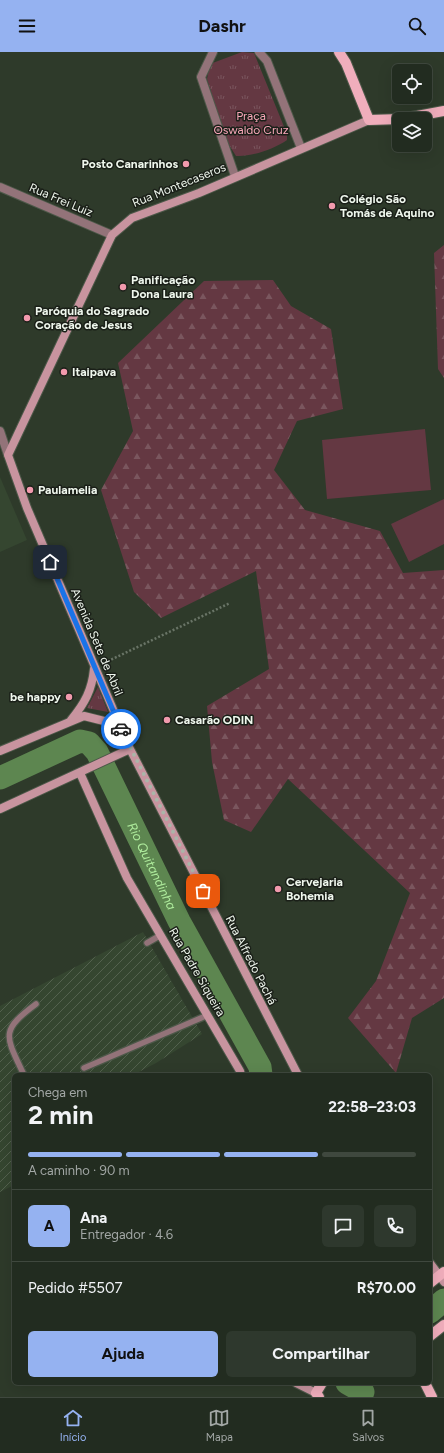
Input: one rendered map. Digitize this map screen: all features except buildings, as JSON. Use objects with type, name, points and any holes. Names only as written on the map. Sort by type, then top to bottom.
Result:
[{"type":"main road","points":[[339,52],[346,63],[369,120]]},
{"type":"main road","name":"Rua Montecaseros","points":[[8,455],[112,235],[132,218],[199,193],[235,176],[264,166],[301,148],[369,120],[401,119],[444,111]]},
{"type":"main road","name":"Avenida Sete de Abril","points":[[8,455],[27,508],[94,668],[130,749]]},
{"type":"main road","points":[[71,720],[81,707],[93,684],[94,668]]},
{"type":"main road","points":[[0,751],[71,720],[84,716],[95,717],[121,730]]},
{"type":"main road","points":[[0,809],[130,749]]},
{"type":"main road","name":"Rua Alfredo Pachá","points":[[130,749],[297,1073]]},
{"type":"main road","name":"Rua Padre Siqueira","points":[[82,772],[127,878],[240,1073]]},
{"type":"main road","points":[[432,1265],[443,1278],[432,1282]]},
{"type":"main road","points":[[432,1334],[444,1325]]},
{"type":"main road","points":[[300,1385],[317,1395],[321,1385]]},
{"type":"main road","points":[[426,1385],[432,1397]]},
{"type":"street","points":[[213,52],[201,77],[235,176]]},
{"type":"street","points":[[259,52],[266,61],[301,148]]},
{"type":"street","name":"Rua Frei Luiz","points":[[0,187],[112,235]]},
{"type":"street","points":[[0,431],[8,455]]},
{"type":"lane","points":[[147,943],[161,935]]},
{"type":"lane","points":[[23,1073],[7,1038],[7,1030],[14,1019],[36,1004]]},
{"type":"lane","points":[[84,1068],[208,1015]]},
{"type":"path","points":[[94,668],[230,603]]},
{"type":"shaded area","points":[[0,477],[27,540],[0,552]]},
{"type":"shaded area","points":[[143,932],[202,1034],[156,1063],[137,1073],[12,1073],[12,1186],[0,1192],[0,1006]]},
{"type":"green space","name":"Praça Oswaldo Cruz","points":[[242,52],[254,53],[287,134],[287,140],[262,152],[236,156],[226,140],[207,79],[210,64]]},
{"type":"green space","points":[[444,245],[444,378],[438,369],[434,253]]},
{"type":"green space","points":[[273,280],[291,306],[331,329],[343,409],[297,421],[274,470],[305,510],[380,531],[403,573],[444,570],[444,998],[412,1018],[396,1073],[348,1018],[376,981],[410,893],[288,779],[251,832],[224,820],[212,762],[207,706],[269,669],[256,571],[161,618],[134,592],[101,490],[133,431],[118,363],[204,281]]},
{"type":"green space","points":[[425,429],[431,490],[327,499],[322,440]]},
{"type":"green space","points":[[444,499],[444,544],[409,562],[391,524]]},
{"type":"green space","points":[[98,687],[108,712],[87,708]]},
{"type":"waterway","name":"Rio Quitandinha","points":[[0,778],[80,741],[89,743],[97,752],[179,921],[260,1067],[261,1073]]},
{"type":"waterway","points":[[432,1310],[444,1300]]},
{"type":"waterway","name":"Rio Quitandinha","points":[[351,1385],[363,1392]]},
{"type":"way so far","points":[[121,729],[203,891]]},
{"type":"place","name":"Posto Canarinhos","points":[[186,164]]},
{"type":"place","name":"Colégio São Tomás de Aquino","points":[[332,206]]},
{"type":"place","name":"Panificação Dona Laura","points":[[123,287]]},
{"type":"place","name":"Paróquia do Sagrado Coração de Jesus","points":[[27,318]]},
{"type":"place","name":"Itaipava","points":[[64,372]]},
{"type":"place","name":"Paulamelia","points":[[30,490]]},
{"type":"place","name":"be happy","points":[[69,697]]},
{"type":"place","name":"Casarão ODIN","points":[[167,720]]},
{"type":"place","name":"Cervejaria Bohemia","points":[[278,889]]},
{"type":"route","points":[[50,562],[121,729]]}]
